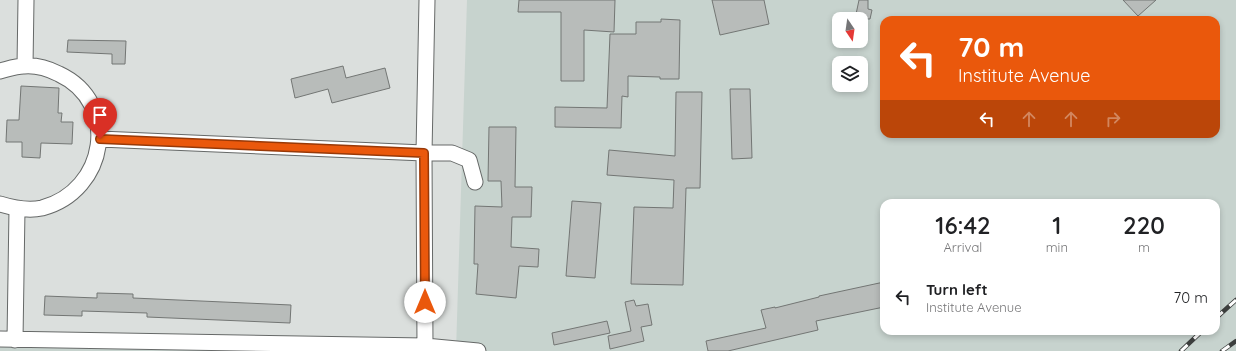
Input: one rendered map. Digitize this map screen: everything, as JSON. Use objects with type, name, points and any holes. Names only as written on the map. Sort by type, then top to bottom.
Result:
[{"type":"street","points":[[24,66],[26,0]]},
{"type":"street","points":[[425,346],[424,153],[427,0]]},
{"type":"street","points":[[0,71],[24,66],[48,68],[69,78],[86,95],[96,116],[100,139],[95,163],[82,184],[64,199],[41,208],[17,208],[0,204]]},
{"type":"street","points":[[100,139],[452,153],[469,160],[475,182]]},
{"type":"street","points":[[15,340],[17,208]]},
{"type":"street","points":[[0,339],[425,346],[478,351]]},
{"type":"shaded area","points":[[467,0],[1236,0],[1236,351],[456,351]]},
{"type":"shaded area","points":[[0,344],[249,351],[0,351]]},
{"type":"building","points":[[519,0],[615,0],[614,32],[584,30],[584,81],[561,81],[561,12],[518,12]]},
{"type":"building","points":[[712,0],[764,0],[769,24],[720,35]]},
{"type":"building","points":[[859,0],[868,0],[868,9],[872,10],[870,19],[868,19],[868,12],[856,12]]},
{"type":"building","points":[[1123,0],[1156,0],[1138,16]]},
{"type":"building","points":[[661,19],[680,20],[679,79],[628,76],[628,97],[622,96],[621,128],[555,127],[555,107],[607,108],[610,34],[636,34],[636,22],[661,22]]},
{"type":"building","points":[[68,40],[126,41],[125,64],[112,64],[112,54],[67,52]]},
{"type":"building","points":[[343,66],[346,78],[385,68],[390,88],[332,103],[328,89],[295,98],[291,79]]},
{"type":"building","points":[[21,86],[59,88],[58,113],[62,113],[61,122],[73,122],[72,144],[41,143],[40,158],[22,157],[22,142],[6,142],[7,120],[19,120]]},
{"type":"building","points":[[730,89],[750,89],[752,158],[732,159]]},
{"type":"building","points":[[676,92],[702,92],[700,188],[686,188],[683,285],[631,284],[634,207],[673,208],[674,180],[607,175],[609,150],[675,156]]},
{"type":"building","points":[[489,127],[516,127],[515,187],[532,187],[531,217],[512,217],[511,247],[539,249],[538,267],[519,266],[516,298],[476,294],[478,264],[474,264],[475,206],[502,207],[501,181],[488,181]]},
{"type":"building","points":[[572,201],[601,203],[595,278],[566,276]]},
{"type":"building","points":[[880,283],[880,308],[816,321],[818,330],[728,351],[708,351],[706,341],[766,328],[761,310],[775,308],[819,296]]},
{"type":"building","points":[[97,293],[133,294],[133,298],[291,305],[290,323],[147,317],[147,313],[82,311],[82,316],[44,315],[45,296],[97,298]]},
{"type":"building","points":[[634,300],[636,306],[648,304],[652,325],[641,327],[644,341],[610,349],[608,336],[631,331],[625,302]]},
{"type":"building","points":[[607,321],[610,333],[554,345],[552,333]]},
{"type":"railway","points":[[1220,314],[1236,300]]},
{"type":"railway","points":[[1181,351],[1198,335]]},
{"type":"railway","points":[[1222,351],[1236,341]]},
{"type":"route","points":[[100,139],[424,153],[425,302]]}]
